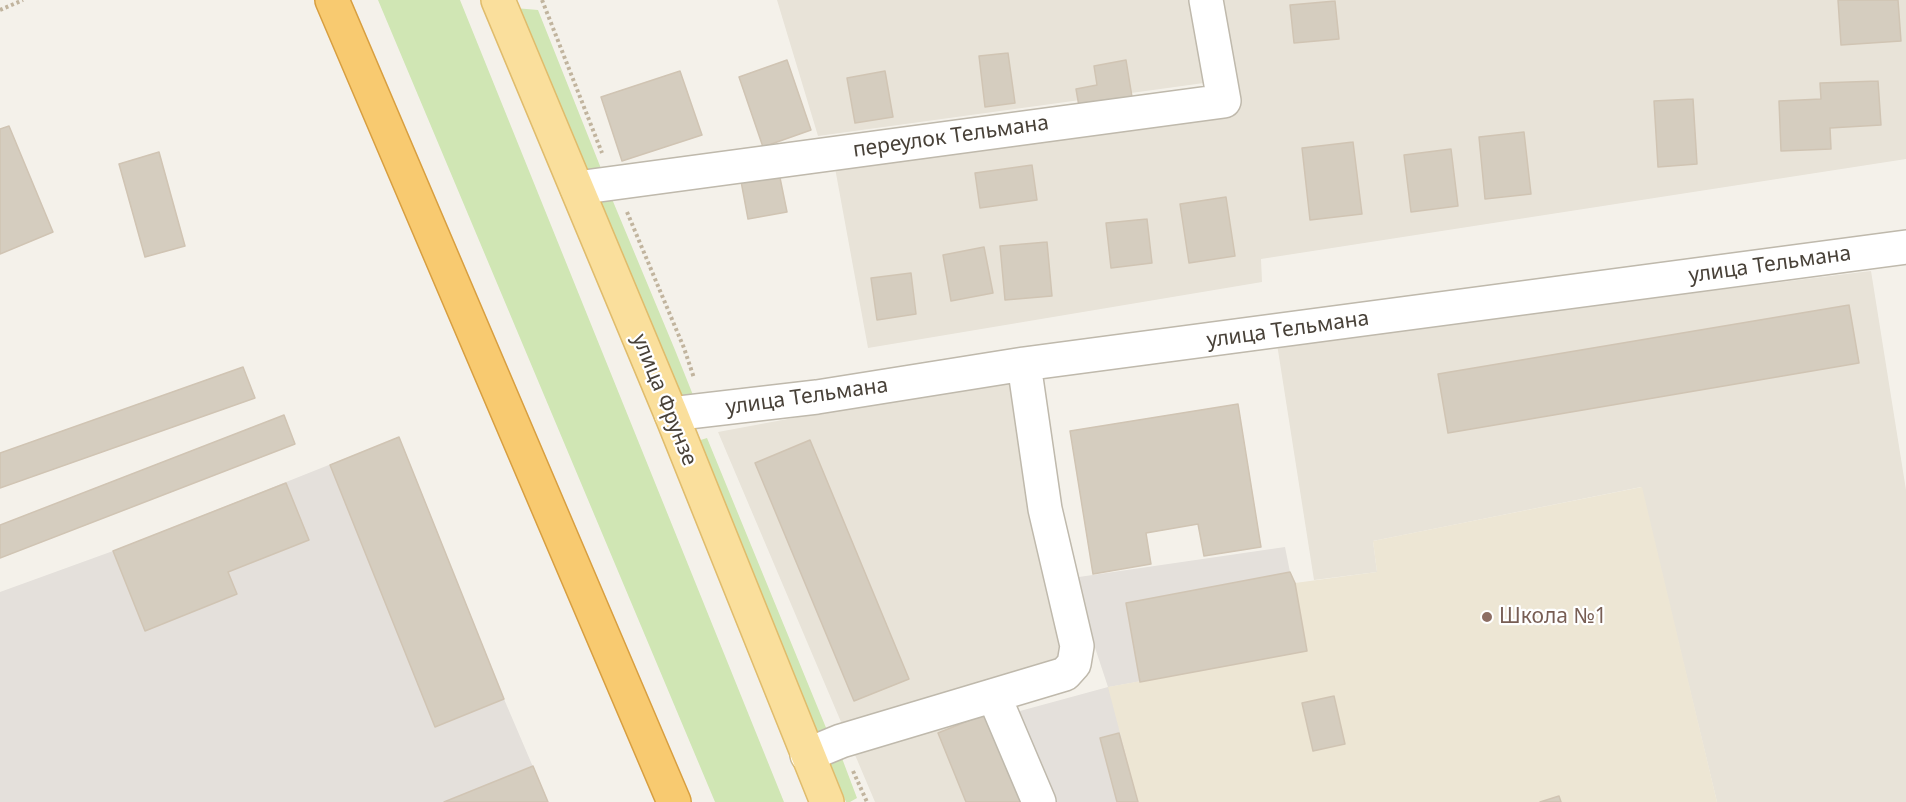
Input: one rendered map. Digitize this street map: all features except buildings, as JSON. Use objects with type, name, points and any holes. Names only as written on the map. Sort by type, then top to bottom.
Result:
[{"type":"highway","points":[[332,0],[674,802]]},
{"type":"main road","name":"улица Фрунзе","points":[[498,0],[670,414],[827,802]]},
{"type":"street","name":"переулок Тельмана","points":[[577,188],[1224,100],[1206,0]]},
{"type":"street","name":"улица Тельмана","points":[[670,414],[817,397],[1024,364],[1906,247]]},
{"type":"street","points":[[807,755],[841,741],[1065,674],[1074,664],[1077,646],[1045,509],[1024,364]]},
{"type":"street","points":[[994,696],[1039,802]]},
{"type":"path","points":[[0,10],[23,0]]},
{"type":"shaded area","points":[[777,0],[1189,0],[1204,83],[818,136]]},
{"type":"shaded area","points":[[1222,0],[1906,0],[1906,159],[1261,259],[1262,282],[868,348],[835,168],[1239,112]]},
{"type":"shaded area","points":[[1871,271],[1906,490],[1906,802],[1717,802],[1641,487],[1373,541],[1377,572],[1314,580],[1277,344]]},
{"type":"shaded area","points":[[1008,378],[1049,596],[1067,656],[994,679],[1048,802],[875,802],[718,432]]},
{"type":"shaded area","points":[[399,437],[504,699],[548,802],[0,802],[0,592],[113,551]]},
{"type":"shaded area","name":"Школа №1","points":[[1642,487],[1717,802],[1138,802],[1108,687],[1307,651],[1295,583],[1377,572],[1373,541]]},
{"type":"shaded area","points":[[1285,547],[1290,572],[1295,583],[1307,651],[1109,687],[1138,802],[1048,802],[1009,714],[1108,687],[1072,578]]},
{"type":"green space","points":[[378,0],[460,0],[784,802],[715,802]]},
{"type":"green space","points":[[515,8],[538,10],[604,176],[589,178]]},
{"type":"green space","points":[[612,199],[693,395],[678,397],[597,203]]},
{"type":"green space","points":[[707,438],[829,735],[818,739],[691,443]]},
{"type":"green space","points":[[840,753],[857,798],[850,802],[846,802],[827,757]]},
{"type":"place","name":"Школа №1","points":[[1487,617]]}]
